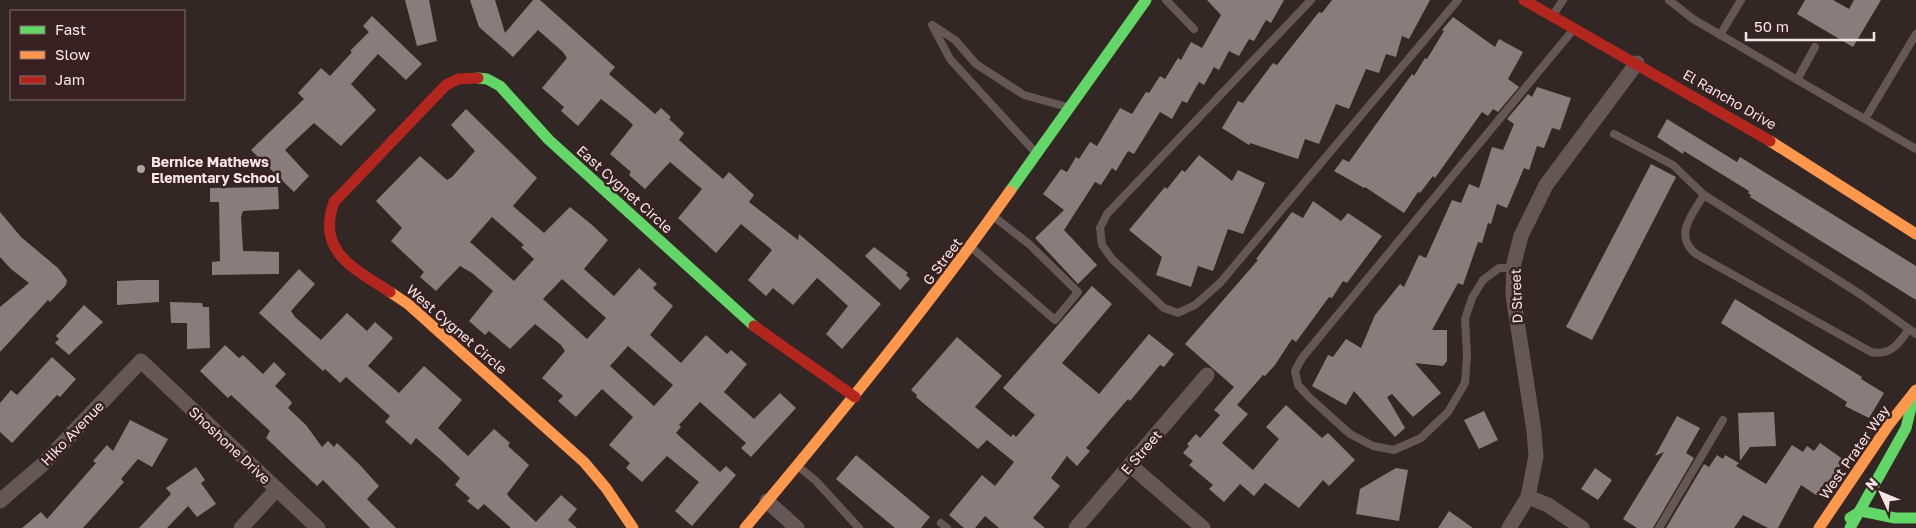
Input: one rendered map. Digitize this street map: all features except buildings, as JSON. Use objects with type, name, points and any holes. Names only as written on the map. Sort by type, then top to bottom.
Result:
[{"type":"street","name":"G Street","points":[[745,528],[855,397],[971,247],[1146,0]]},
{"type":"street","name":"El Rancho Drive","points":[[1524,0],[1747,126],[1916,234]]},
{"type":"street","name":"D Street","points":[[1509,528],[1528,497],[1536,456],[1534,431],[1514,312],[1514,268],[1520,236],[1546,185],[1637,63]]},
{"type":"street","name":"East Cygnet Circle","points":[[383,150],[446,85],[458,79],[473,77],[487,79],[500,86],[550,140],[762,333],[855,397]]},
{"type":"street","name":"West Cygnet Circle","points":[[383,150],[334,202],[329,216],[328,229],[331,242],[338,254],[354,268],[408,304],[584,462],[606,488],[633,528]]},
{"type":"street","name":"Shoshone Drive","points":[[141,361],[318,528]]},
{"type":"street","name":"Hiko Avenue","points":[[0,501],[42,465],[141,361]]},
{"type":"street","name":"E Street","points":[[1076,528],[1207,375]]},
{"type":"street","name":"West Prater Way","points":[[1861,511],[1906,428],[1915,392]]},
{"type":"street","name":"West Prater Way","points":[[1819,528],[1890,423],[1915,392]]},
{"type":"street","points":[[1130,465],[1203,528]]},
{"type":"street","points":[[241,528],[277,489]]},
{"type":"street","points":[[1528,497],[1548,505],[1582,528]]},
{"type":"street","points":[[767,501],[797,528]]},
{"type":"street","points":[[1846,526],[1861,511],[1890,519],[1916,518]]},
{"type":"lane","points":[[1166,0],[1194,29]]},
{"type":"lane","points":[[1311,0],[1108,214],[1100,228],[1102,245],[1112,259],[1164,308],[1178,313],[1196,305],[1220,283],[1458,0]]},
{"type":"lane","points":[[1553,16],[1563,0]]},
{"type":"lane","points":[[1669,0],[1693,19],[1916,149]]},
{"type":"lane","points":[[1720,34],[1741,0]]},
{"type":"lane","points":[[1037,154],[950,59],[932,25],[954,40],[976,64],[1024,95],[1071,108]]},
{"type":"lane","points":[[1514,268],[1499,268],[1483,280],[1472,298],[1465,319],[1467,355],[1465,383],[1448,412],[1420,438],[1394,450],[1373,446],[1350,434],[1298,385],[1295,371],[1302,358],[1574,28]]},
{"type":"lane","points":[[1865,119],[1916,34]]},
{"type":"lane","points":[[1798,80],[1815,47]]},
{"type":"lane","points":[[1614,134],[1673,164],[1704,195],[1860,294],[1916,334]]},
{"type":"lane","points":[[1704,195],[1687,225],[1684,237],[1687,247],[1696,254],[1871,352],[1882,354],[1894,348],[1909,329]]},
{"type":"lane","points":[[971,247],[1055,320],[1078,292],[1029,244],[993,216]]},
{"type":"lane","points":[[1659,528],[1723,420]]},
{"type":"lane","points":[[797,466],[816,481],[859,528]]},
{"type":"traffic: fast","points":[[1010,191],[1146,0]]},
{"type":"traffic: fast","points":[[478,78],[487,79],[500,86],[549,140],[754,326]]},
{"type":"traffic: fast","points":[[1850,528],[1906,428],[1913,399]]},
{"type":"traffic: fast","points":[[1850,518],[1861,511],[1895,518],[1916,518]]},
{"type":"traffic: slow","points":[[1770,141],[1916,234]]},
{"type":"traffic: slow","points":[[745,528],[881,362],[947,278],[1010,191]]},
{"type":"traffic: slow","points":[[390,292],[408,304],[584,462],[606,488],[633,528]]},
{"type":"traffic: slow","points":[[1819,528],[1890,423],[1916,390]]},
{"type":"traffic: jam","points":[[1524,0],[1770,141]]},
{"type":"traffic: jam","points":[[390,292],[352,266],[334,246],[330,234],[330,219],[334,202],[446,85],[458,79],[478,78]]},
{"type":"traffic: jam","points":[[754,326],[855,397]]},
{"type":"place","name":"Bernice Mathews Elementary School","points":[[141,169]]}]
